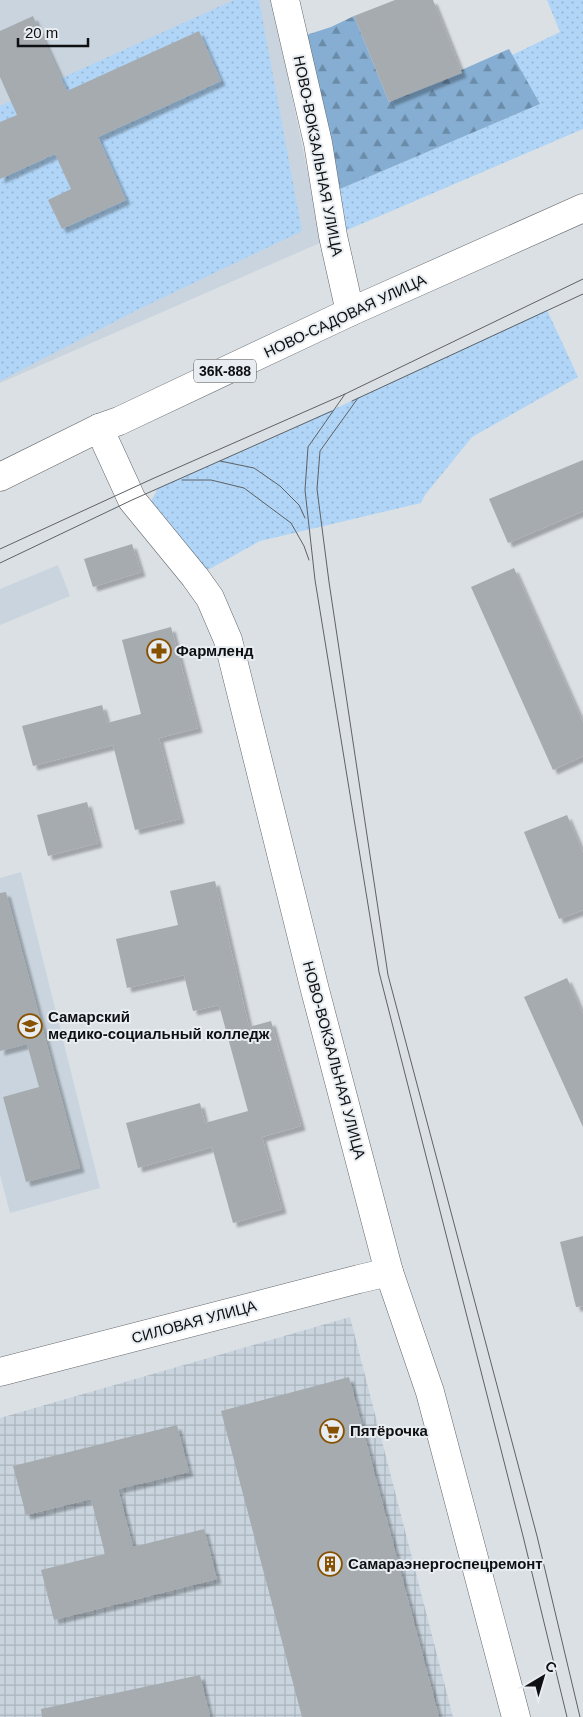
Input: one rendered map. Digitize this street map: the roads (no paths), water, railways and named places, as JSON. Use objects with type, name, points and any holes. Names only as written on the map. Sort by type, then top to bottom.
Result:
[{"type":"street","name":"НОВО-ВОКЗАЛЬНАЯ УЛИЦА","points":[[285,0],[318,142],[333,236],[350,312]]},
{"type":"street","name":"НОВО-САДОВАЯ УЛИЦА","points":[[0,477],[99,428],[119,421],[350,312],[583,208]]},
{"type":"street","name":"НОВО-ВОКЗАЛЬНАЯ УЛИЦА","points":[[99,428],[132,500],[210,598],[228,640],[315,990],[389,1272],[430,1392],[516,1717]]},
{"type":"street","name":"СИЛОВАЯ УЛИЦА","points":[[0,1372],[389,1272]]},
{"type":"tram line","points":[[0,549],[152,479],[345,394],[583,279]]},
{"type":"tram line","points":[[352,401],[583,294]]},
{"type":"tram line","points":[[345,394],[308,447],[305,490],[315,580],[379,972],[523,1536],[567,1717]]},
{"type":"tram line","points":[[358,398],[320,451],[317,489],[329,582],[388,975],[537,1536],[580,1717]]},
{"type":"tram line","points":[[0,563],[132,500],[332,411]]},
{"type":"tram line","points":[[220,461],[254,468],[280,486],[299,505],[305,518]]},
{"type":"tram line","points":[[182,480],[211,480],[244,488],[291,523],[304,546],[309,560]]},
{"type":"place","name":"Фармленд","points":[[159,651]]},
{"type":"place","name":"Самарский медико-социальный колледж","points":[[30,1026]]},
{"type":"place","name":"Пятёрочка","points":[[332,1431]]},
{"type":"place","name":"Самараэнергоспецремонт","points":[[330,1564]]}]
